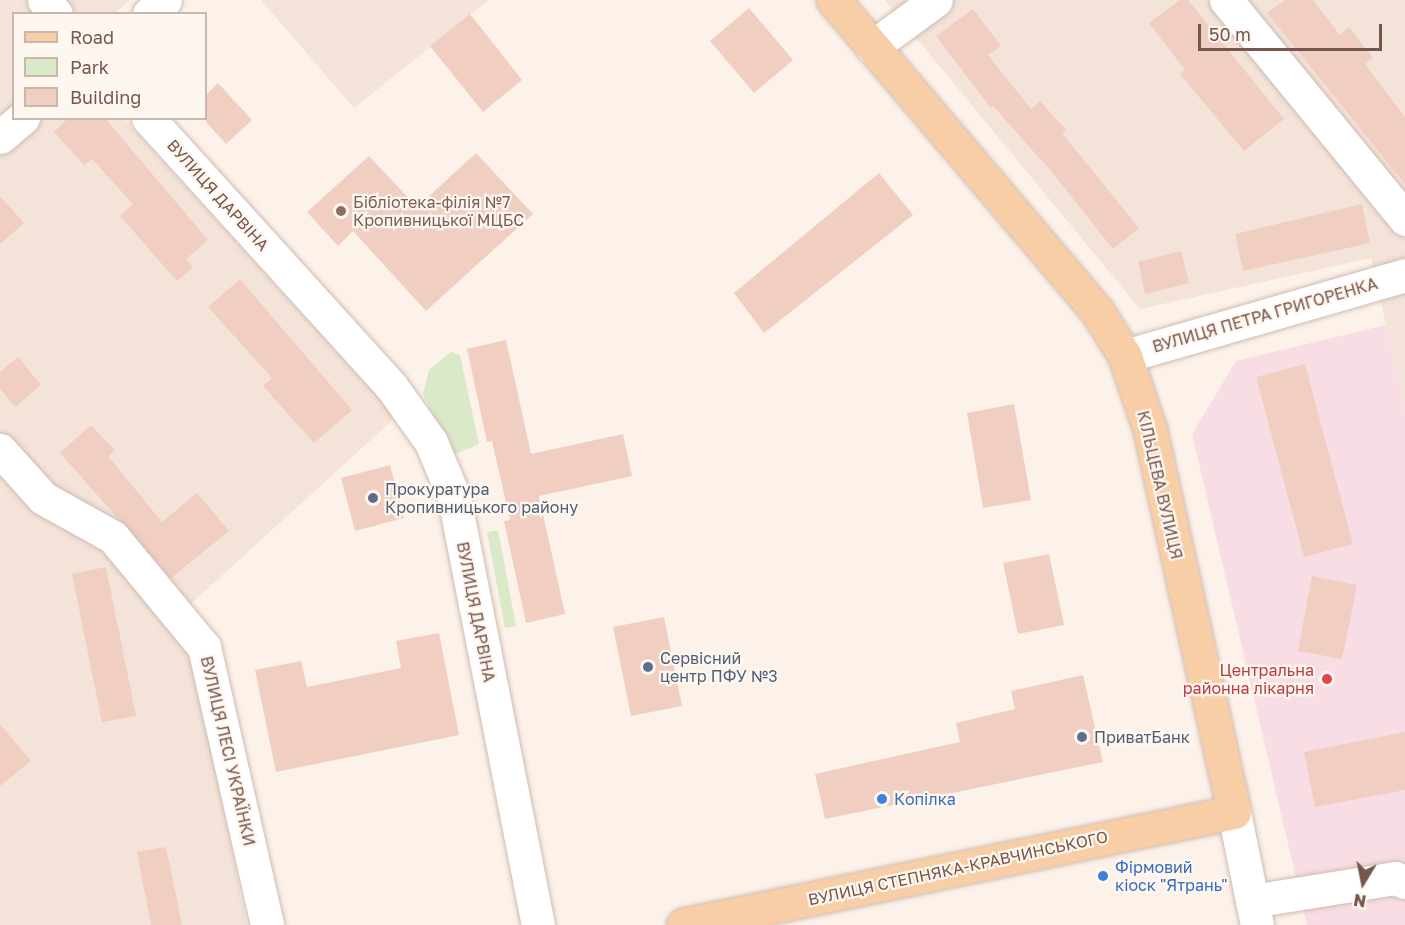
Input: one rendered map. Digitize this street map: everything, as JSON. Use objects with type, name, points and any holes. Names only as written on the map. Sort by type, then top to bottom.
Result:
[{"type":"main road","name":"КІЛЬЦЕВА ВУЛИЦЯ","points":[[833,0],[1097,311],[1125,356],[1150,430],[1234,812]]},
{"type":"main road","name":"ВУЛИЦЯ СТЕПНЯКА-КРАВЧИНСЬКОГО","points":[[700,923],[1234,812]]},
{"type":"street","points":[[44,0],[54,12]]},
{"type":"street","points":[[151,12],[165,0]]},
{"type":"street","points":[[872,47],[936,0]]},
{"type":"street","points":[[1226,0],[1405,219]]},
{"type":"street","points":[[0,138],[21,120]]},
{"type":"street","name":"ВУЛИЦЯ ДАРВІНА","points":[[150,120],[392,386],[431,442],[453,497],[538,925]]},
{"type":"street","name":"ВУЛИЦЯ ПЕТРА ГРИГОРЕНКА","points":[[1125,356],[1405,275]]},
{"type":"street","name":"ВУЛИЦЯ ЛЕСІ УКРАЇНКИ","points":[[0,450],[43,498],[112,537],[204,647],[267,925]]},
{"type":"street","name":"КІЛЬЦЕВА ВУЛИЦЯ","points":[[1234,812],[1254,913]]},
{"type":"street","points":[[1254,913],[1395,878],[1405,882]]},
{"type":"shaded area","points":[[0,0],[130,0],[116,12],[12,12],[12,120],[125,120],[396,417],[184,610],[247,925],[0,925]]},
{"type":"shaded area","points":[[261,0],[489,0],[354,108]]},
{"type":"shaded area","points":[[885,0],[1405,0],[1405,410],[1371,258],[1140,309]]},
{"type":"shaded area","name":"Центральна районна лікарня","points":[[1386,325],[1405,410],[1405,925],[1307,925],[1192,434],[1236,361]]},
{"type":"green space","points":[[451,352],[460,355],[479,444],[453,455],[423,394],[429,370]]},
{"type":"green space","points":[[498,530],[516,626],[505,628],[487,532]]},
{"type":"building","points":[[1180,0],[1188,0],[1284,119],[1244,151],[1180,74],[1185,70],[1149,23]]},
{"type":"building","points":[[1285,0],[1313,0],[1340,35],[1349,27],[1373,58],[1365,64],[1405,117],[1405,184],[1267,13]]},
{"type":"building","points":[[749,8],[793,60],[754,93],[710,41]]},
{"type":"building","points":[[973,9],[1001,46],[988,55],[1031,109],[1040,101],[1066,130],[1062,133],[1139,228],[1113,249],[1051,171],[993,106],[991,108],[936,36]]},
{"type":"building","points":[[470,14],[522,80],[483,112],[430,46]]},
{"type":"building","points":[[218,83],[252,120],[226,144],[206,122],[207,94]]},
{"type":"building","points":[[66,120],[107,120],[208,240],[186,259],[193,268],[177,281],[120,216],[133,204],[92,159],[84,165],[54,132]]},
{"type":"building","points":[[476,153],[533,214],[426,311],[353,231],[338,246],[307,212],[369,156],[417,207]]},
{"type":"building","points":[[879,173],[913,215],[764,333],[734,293]]},
{"type":"building","points":[[0,196],[24,223],[0,244]]},
{"type":"building","points":[[1362,204],[1370,243],[1243,271],[1235,234]]},
{"type":"building","points":[[1181,251],[1189,283],[1145,294],[1138,262]]},
{"type":"building","points":[[240,279],[352,410],[314,443],[263,386],[272,378],[208,307]]},
{"type":"building","points":[[506,340],[531,454],[623,434],[632,476],[539,496],[565,614],[526,623],[504,521],[510,520],[492,441],[487,442],[467,349]]},
{"type":"building","points":[[18,357],[41,385],[15,407],[0,389],[0,372]]},
{"type":"building","points":[[1305,364],[1353,544],[1304,557],[1256,377]]},
{"type":"building","points":[[1014,404],[1031,500],[983,508],[967,413]]},
{"type":"building","points":[[91,425],[115,450],[108,456],[162,522],[197,493],[229,531],[171,578],[60,453]]},
{"type":"building","name":"Прокуратура Кропивницького району","points":[[390,465],[404,518],[355,531],[341,478]]},
{"type":"building","points":[[1049,554],[1064,625],[1018,634],[1003,563]]},
{"type":"building","points":[[106,567],[136,716],[102,722],[72,574]]},
{"type":"building","points":[[1312,576],[1357,585],[1342,659],[1298,651]]},
{"type":"building","name":"Сервісний центр ПФУ №3","points":[[664,617],[682,706],[631,716],[613,627]]},
{"type":"building","points":[[439,633],[459,735],[276,772],[255,670],[301,661],[307,687],[401,668],[396,641]]},
{"type":"building","points":[[1083,675],[1103,762],[825,819],[815,774],[960,742],[956,723],[1015,709],[1011,691]]},
{"type":"building","points":[[0,724],[31,761],[0,786]]},
{"type":"building","points":[[1405,732],[1405,790],[1315,807],[1304,752]]},
{"type":"building","points":[[166,847],[182,925],[151,925],[137,852]]},
{"type":"place","name":"Бібліотека-філія №7 Кропивницької МЦБС","points":[[341,211]]},
{"type":"place","name":"Прокуратура Кропивницького району","points":[[373,498]]},
{"type":"place","name":"Сервісний центр ПФУ №3","points":[[648,667]]},
{"type":"place","name":"Центральна районна лікарня","points":[[1327,679]]},
{"type":"place","name":"ПриватБанк","points":[[1082,737]]},
{"type":"place","name":"Копілка","points":[[882,799]]},
{"type":"place","name":"Фірмовий кіоск \"Ятрань\"","points":[[1103,876]]}]
